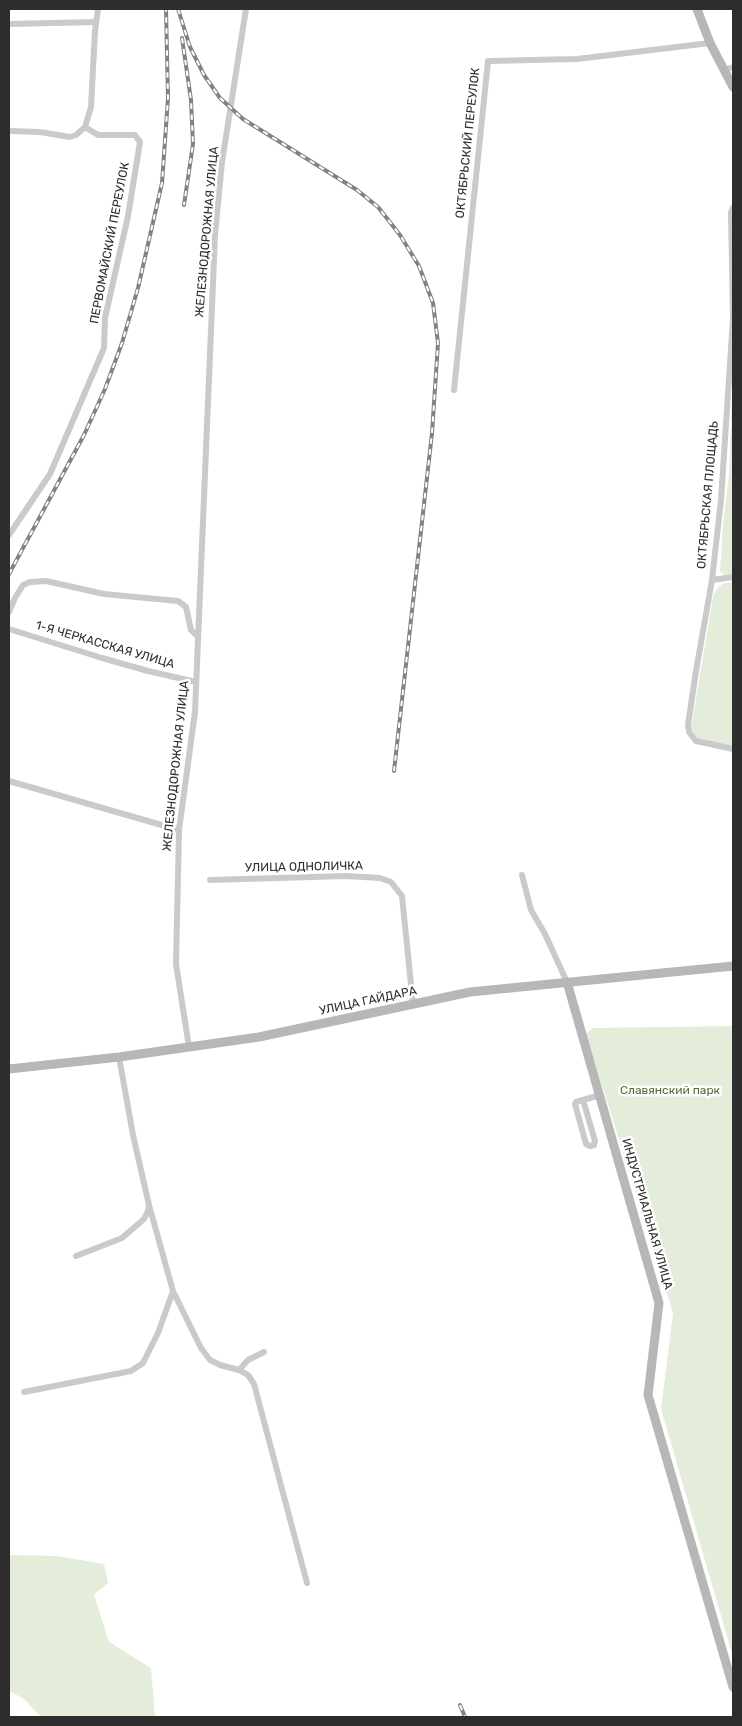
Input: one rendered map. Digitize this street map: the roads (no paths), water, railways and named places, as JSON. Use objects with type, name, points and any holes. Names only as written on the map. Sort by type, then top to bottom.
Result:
[{"type":"street","points":[[9,131],[40,132],[70,137],[76,135],[85,127],[91,107],[98,9]]},
{"type":"street","name":"ЖЕЛЕЗНОДОРОЖНАЯ УЛИЦА","points":[[189,1048],[176,964],[179,830],[195,712],[215,235],[222,162],[246,9]]},
{"type":"street","points":[[697,9],[710,43],[733,87]]},
{"type":"street","points":[[9,24],[96,22]]},
{"type":"street","name":"ОКТЯБРЬСКИЙ ПЕРЕУЛОК","points":[[454,390],[488,61],[577,59],[710,43]]},
{"type":"street","points":[[724,70],[733,67]]},
{"type":"street","name":"ПЕРВОМАЙСКИЙ ПЕРЕУЛОК","points":[[9,535],[50,474],[104,348],[105,318],[128,216],[140,142],[136,135],[98,135],[85,127]]},
{"type":"street","name":"ОКТЯБРЬСКАЯ ПЛОЩАДЬ","points":[[733,208],[731,212],[733,318],[721,500],[712,580],[688,725],[689,732],[696,741],[733,749]]},
{"type":"street","points":[[712,580],[733,577]]},
{"type":"street","points":[[9,612],[14,598],[23,585],[30,582],[46,581],[104,594],[178,601],[186,607],[191,630],[197,636]]},
{"type":"street","name":"1-Я ЧЕРКАССКАЯ УЛИЦА","points":[[9,628],[120,663],[196,682]]},
{"type":"street","points":[[9,781],[179,830]]},
{"type":"street","points":[[522,875],[530,910],[545,934],[567,982]]},
{"type":"street","name":"УЛИЦА ОДНОЛИЧКА","points":[[210,880],[346,876],[380,878],[391,882],[402,896],[413,1004]]},
{"type":"street","name":"УЛИЦА ГАЙДАРА","points":[[9,1069],[189,1048],[259,1036],[470,992],[733,966]]},
{"type":"street","name":"ИНДУСТРИАЛЬНАЯ УЛИЦА","points":[[567,982],[659,1303],[648,1395],[733,1687]]},
{"type":"street","points":[[119,1057],[133,1135],[149,1205],[173,1291],[195,1336],[210,1360],[239,1370],[248,1375],[254,1384],[308,1583]]},
{"type":"street","points":[[583,1100],[595,1141],[594,1145],[590,1146],[586,1144],[575,1106],[576,1102],[600,1095]]},
{"type":"street","points":[[76,1256],[122,1238],[147,1216],[149,1205]]},
{"type":"street","points":[[24,1392],[138,1368],[143,1363],[158,1333],[173,1291]]},
{"type":"street","points":[[239,1370],[248,1360],[264,1352]]},
{"type":"railway","points":[[9,574],[84,435],[105,389],[122,343],[138,288],[162,183],[168,98],[166,9]]},
{"type":"railway","points":[[178,9],[190,47],[204,75],[220,98],[243,119],[357,190],[378,207],[400,235],[419,266],[433,303],[438,343],[432,433],[394,771]]},
{"type":"railway","points":[[182,38],[191,100],[193,144],[184,205]]},
{"type":"railway","points":[[460,1705],[465,1717]]},
{"type":"park label","name":"Славянский парк","points":[[670,1091]]}]
